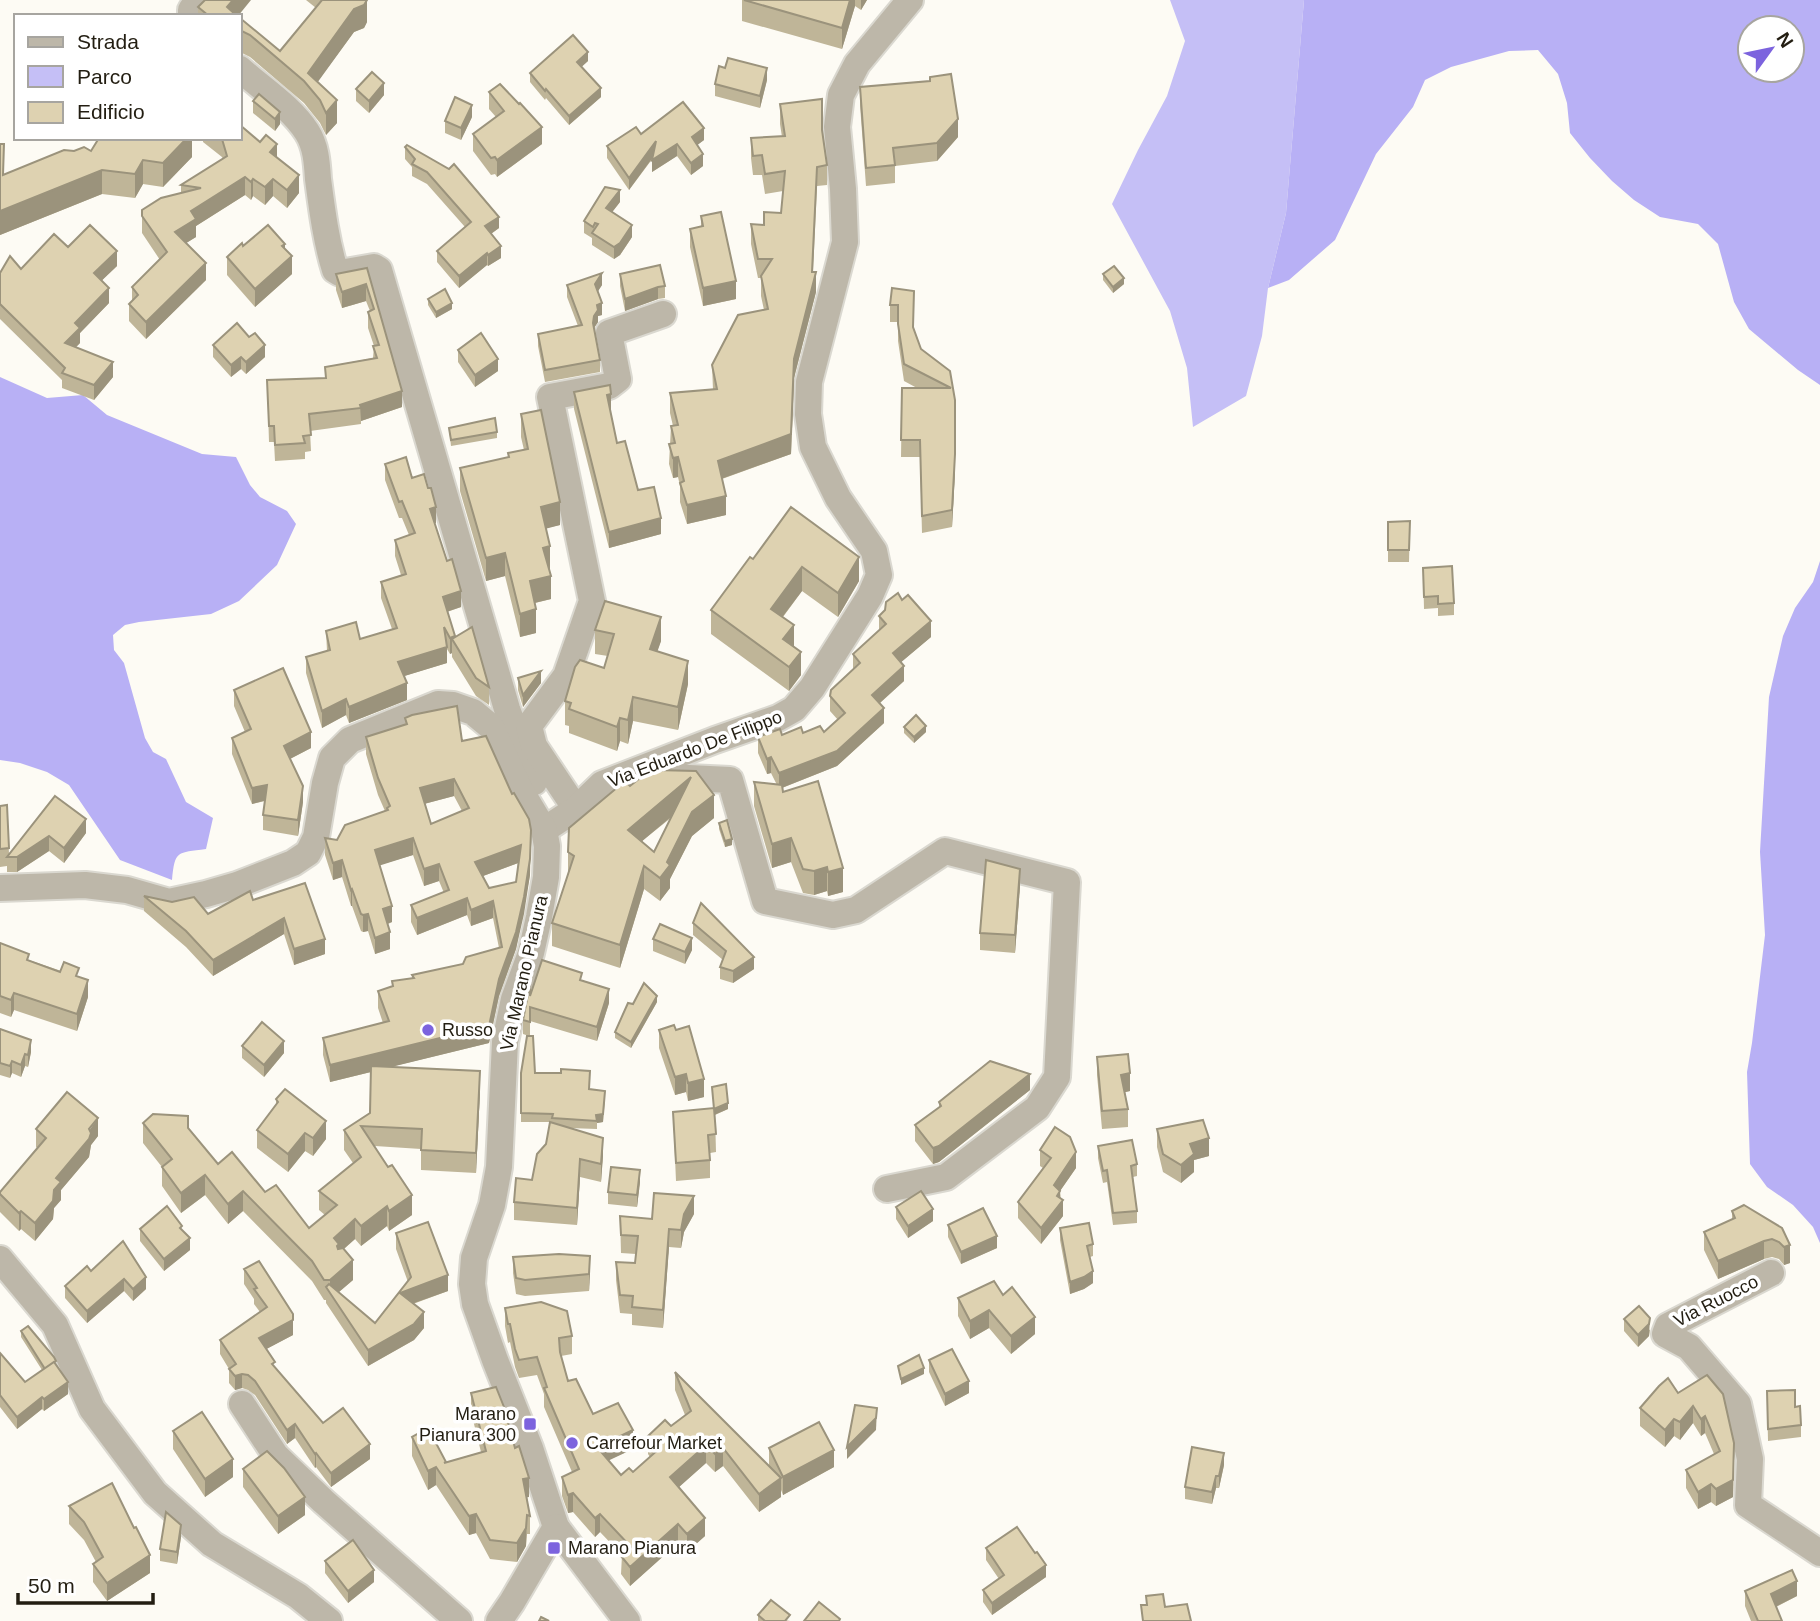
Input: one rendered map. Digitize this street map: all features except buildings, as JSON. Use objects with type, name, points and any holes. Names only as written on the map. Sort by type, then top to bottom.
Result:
[{"type":"street","name":"Via Eduardo De Filippo","points":[[541,824],[576,809],[602,783],[778,718],[794,709],[820,676],[870,596],[880,575],[874,551],[838,498],[813,447],[808,414],[809,382],[845,242],[837,127],[841,95],[857,64],[910,0]]},
{"type":"street","points":[[242,71],[279,102],[309,134],[318,165],[326,229],[335,270],[340,273],[374,267],[379,270],[507,709],[539,797],[541,824]]},
{"type":"street","points":[[576,809],[534,747],[529,726],[566,676],[592,601],[550,397],[609,386],[618,379],[609,333],[663,314]]},
{"type":"street","name":"Via Marano Pianura","points":[[0,888],[85,885],[127,890],[169,902],[237,885],[292,863],[307,853],[316,837],[332,758],[351,740],[438,704],[453,705],[473,712],[491,727],[519,788],[541,824],[547,846],[546,877],[539,917],[531,953],[514,999],[505,1042],[499,1167],[492,1205],[474,1258],[472,1284],[475,1304],[530,1448],[555,1527],[626,1621]]},
{"type":"street","points":[[642,767],[652,777],[730,780],[765,901],[834,915],[856,910],[945,850],[1067,882],[1057,1077],[1037,1108],[946,1177],[887,1189]]},
{"type":"street","points":[[0,1259],[55,1325],[92,1409],[155,1493],[212,1544],[298,1596],[330,1621]]},
{"type":"street","name":"Via Ruocco","points":[[1771,1273],[1668,1326],[1665,1334],[1689,1348],[1738,1404],[1750,1459],[1748,1505],[1820,1553]]},
{"type":"street","points":[[242,1404],[276,1456],[459,1621]]},
{"type":"street","points":[[499,1621],[555,1527]]},
{"type":"green space","points":[[1170,0],[1304,0],[1286,213],[1268,288],[1262,336],[1246,396],[1193,427],[1187,368],[1170,311],[1112,204],[1167,96],[1185,41]]},
{"type":"shaded area","points":[[1304,0],[1820,0],[1820,385],[1749,329],[1734,302],[1718,244],[1698,224],[1660,217],[1634,200],[1590,158],[1570,133],[1567,103],[1558,74],[1538,50],[1509,51],[1451,67],[1425,80],[1413,107],[1376,154],[1335,240],[1289,280],[1268,288],[1286,213]]},
{"type":"shaded area","points":[[0,377],[47,398],[83,395],[107,415],[202,454],[236,457],[250,485],[260,497],[287,511],[296,524],[277,565],[239,601],[211,614],[125,625],[113,635],[114,650],[124,663],[145,738],[153,752],[166,759],[186,802],[213,818],[206,849],[179,855],[174,863],[172,880],[120,860],[69,785],[47,772],[0,760]]},
{"type":"shaded area","points":[[1820,561],[1820,1243],[1813,1227],[1793,1205],[1767,1187],[1750,1164],[1747,1072],[1765,935],[1760,852],[1769,697],[1783,636],[1795,608],[1813,582]]},
{"type":"place","name":"Russo","points":[[428,1030]]},
{"type":"place","name":"Marano Pianura 300","points":[[530,1424]]},
{"type":"place","name":"Carrefour Market","points":[[572,1443]]},
{"type":"place","name":"Marano Pianura","points":[[554,1548]]}]
